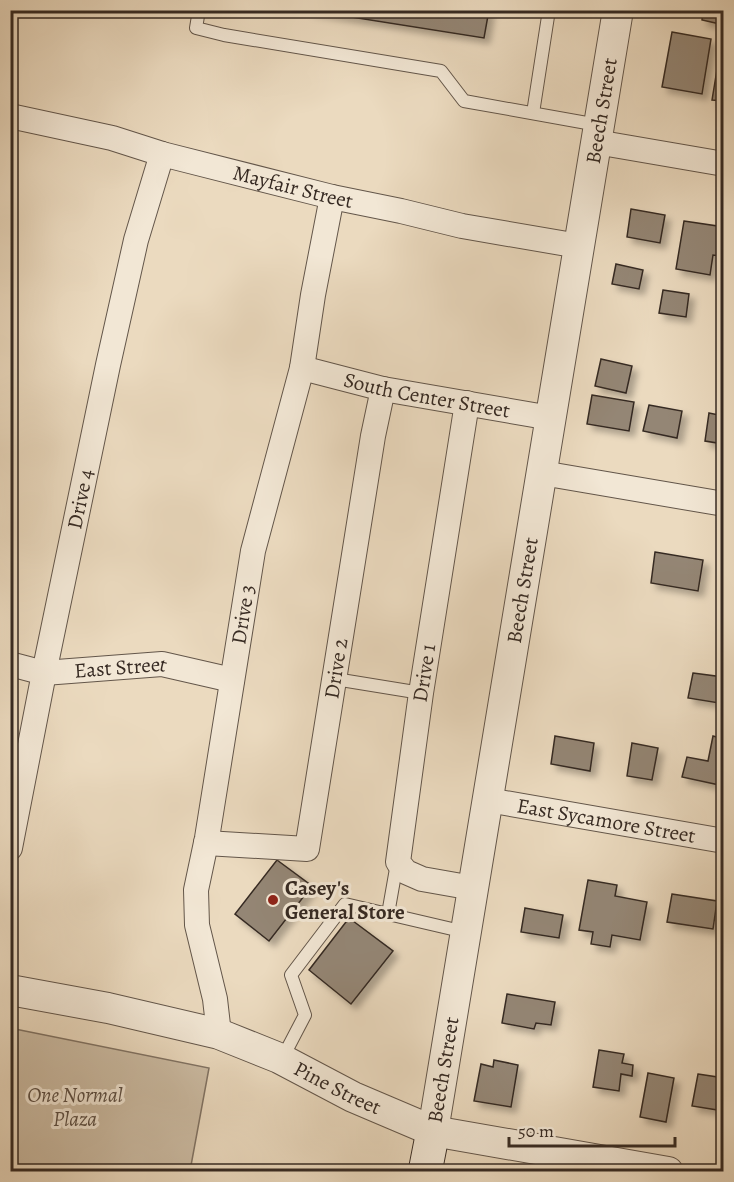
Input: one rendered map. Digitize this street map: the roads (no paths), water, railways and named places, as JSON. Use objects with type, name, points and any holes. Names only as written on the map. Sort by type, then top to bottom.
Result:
[{"type":"main road","name":"Beech Street","points":[[425,1172],[433,1131]]},
{"type":"street","name":"Beech Street","points":[[433,1131],[618,10]]},
{"type":"street","name":"Mayfair Street","points":[[10,116],[112,138],[162,154],[332,197],[462,226],[579,246]]},
{"type":"street","points":[[597,133],[723,164]]},
{"type":"street","name":"Drive 4","points":[[10,848],[108,365],[136,240],[162,154]]},
{"type":"street","name":"Drive 3","points":[[219,1034],[215,999],[197,925],[196,890],[206,843],[253,551],[302,368],[332,197]]},
{"type":"street","name":"South Center Street","points":[[302,368],[383,389],[551,418]]},
{"type":"street","name":"Drive 2","points":[[206,843],[307,849],[373,436],[383,389]]},
{"type":"street","name":"Drive 1","points":[[398,862],[421,693],[467,403]]},
{"type":"street","points":[[542,473],[723,504]]},
{"type":"street","name":"East Street","points":[[10,664],[44,673],[162,664],[232,680]]},
{"type":"street","name":"East Sycamore Street","points":[[488,800],[723,841]]},
{"type":"street","points":[[398,862],[406,872],[422,879],[473,888]]},
{"type":"street","name":"Pine Street","points":[[10,990],[108,1008],[219,1034],[282,1060],[352,1096],[433,1131],[668,1172]]},
{"type":"lane","points":[[199,10],[196,28],[224,35],[441,71],[464,101],[533,113],[597,133]]},
{"type":"lane","points":[[533,113],[549,10]]},
{"type":"lane","points":[[335,679],[421,693]]},
{"type":"lane","points":[[388,914],[398,862]]},
{"type":"lane","points":[[282,1060],[305,1015],[291,975],[345,904],[466,933]]},
{"type":"place","name":"Casey's General Store","points":[[273,900]]},
{"type":"park label","name":"One Normal Plaza","points":[[75,1107]]}]
